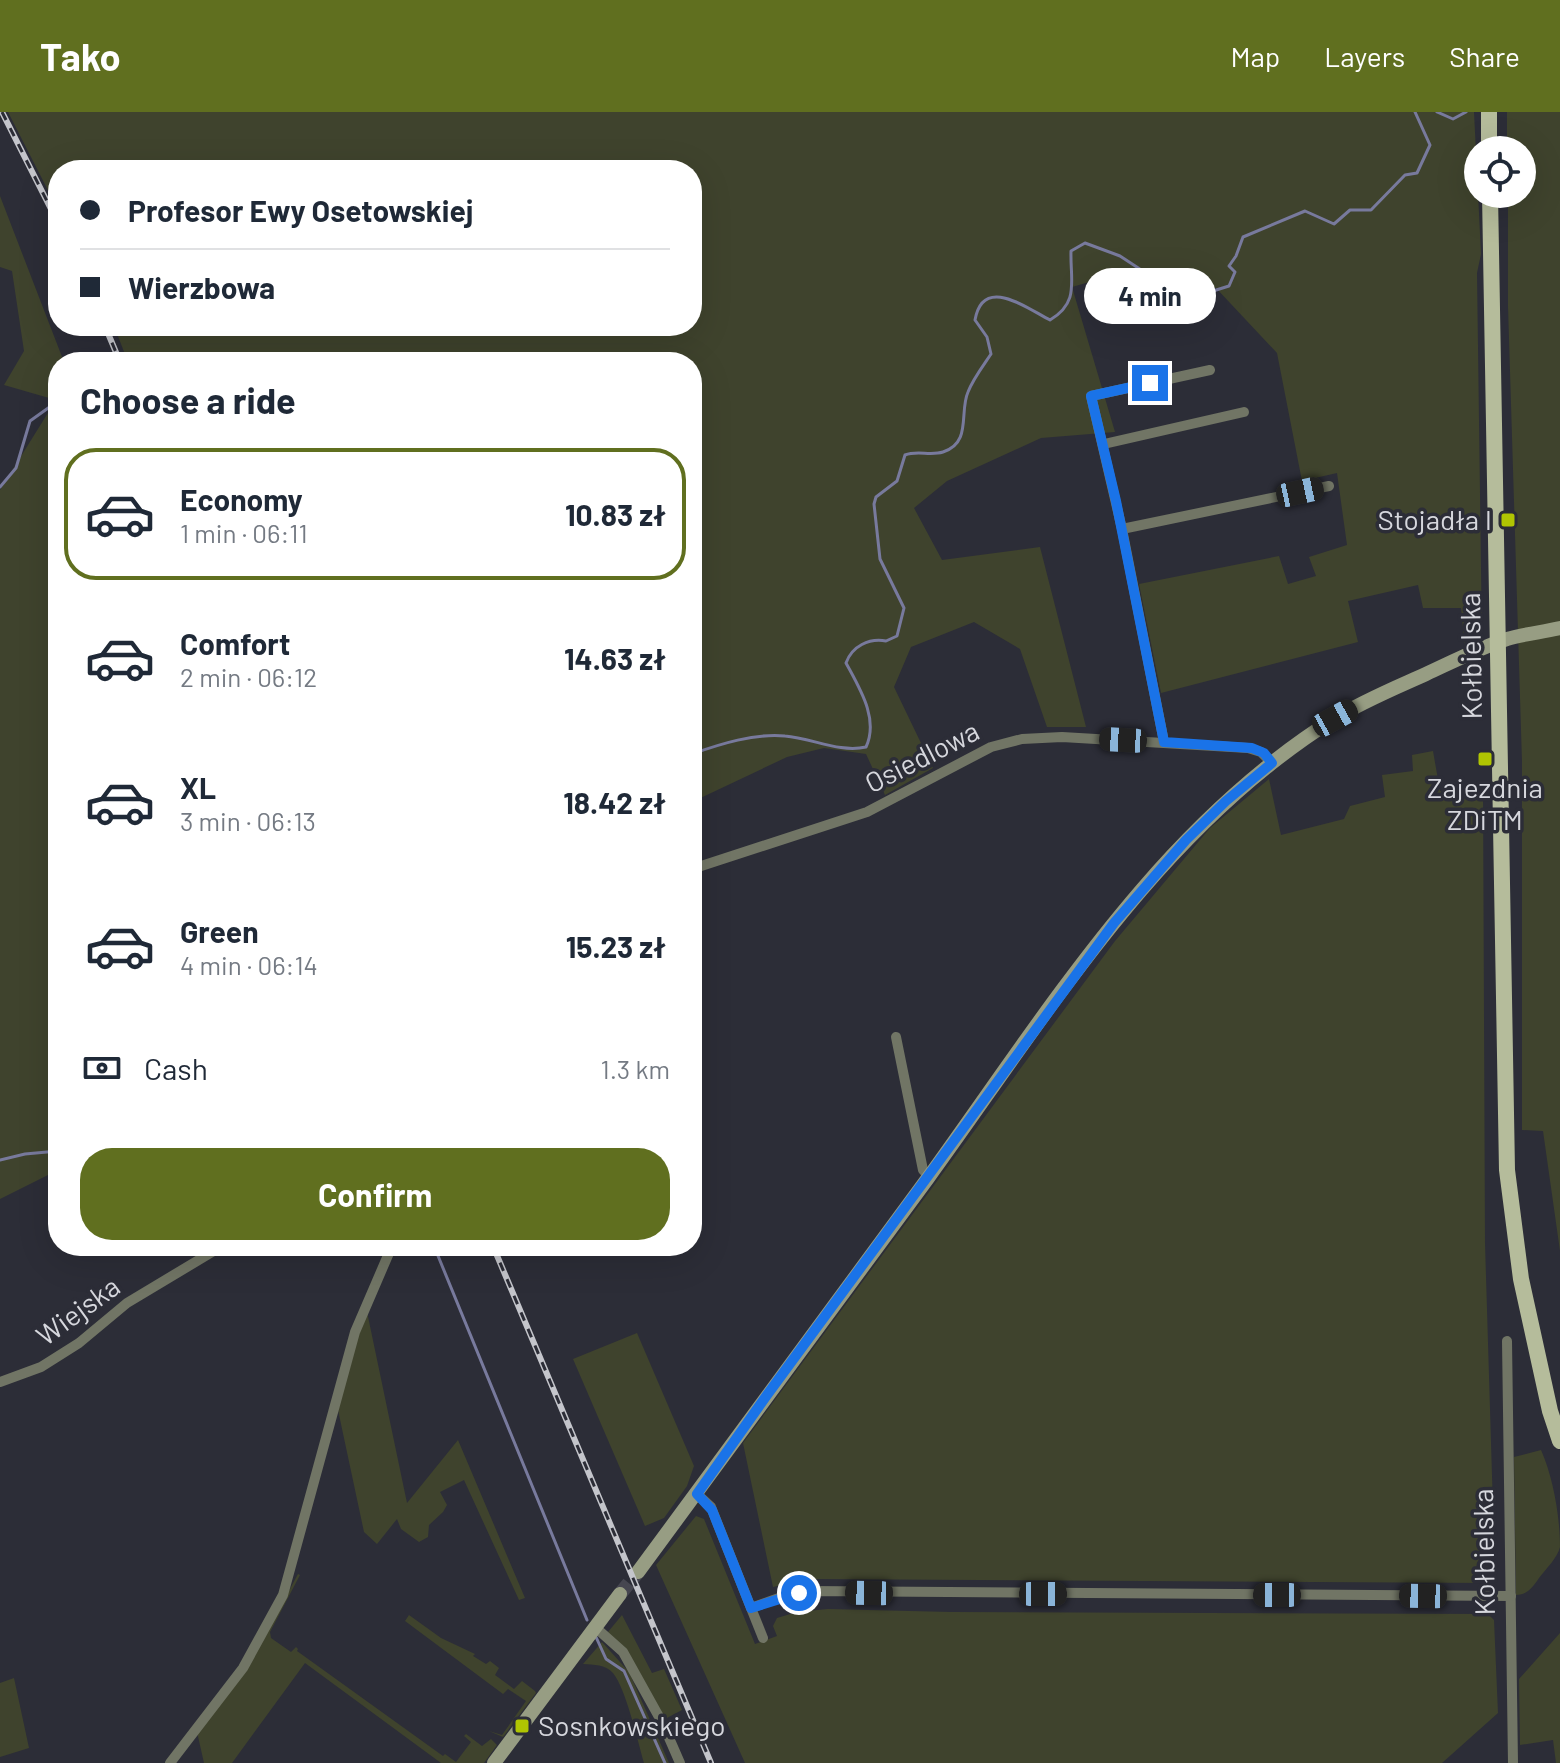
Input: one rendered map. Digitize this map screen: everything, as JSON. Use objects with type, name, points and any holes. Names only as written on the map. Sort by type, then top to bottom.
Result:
[{"type":"main road","points":[[1489,114],[1489,136]]},
{"type":"main road","name":"Kołbielska","points":[[1490,208],[1507,1170],[1517,1258],[1538,1355]]},
{"type":"main road","points":[[1538,1355],[1560,1411]]},
{"type":"main road","points":[[1538,1355],[1560,1441]]},
{"type":"street","points":[[1164,742],[1122,529],[1091,396],[1210,370]]},
{"type":"street","points":[[1104,444],[1244,412]]},
{"type":"street","points":[[1122,529],[1329,486]]},
{"type":"street","points":[[638,1572],[1114,923],[1186,840],[1272,763],[1354,708],[1497,643],[1560,628]]},
{"type":"street","name":"Osiedlowa","points":[[702,866],[867,812],[991,747],[1022,739],[1062,737],[1252,748],[1264,753],[1272,763]]},
{"type":"street","points":[[896,1037],[923,1170],[929,1176]]},
{"type":"street","name":"Wiejska","points":[[0,1382],[41,1367],[79,1343],[127,1303],[205,1256]]},
{"type":"street","points":[[170,1763],[243,1668],[283,1595],[355,1332],[388,1256]]},
{"type":"street","name":"Kołbielska","points":[[1507,1341],[1513,1763]]},
{"type":"street","points":[[697,1494],[712,1510],[763,1638]]},
{"type":"street","points":[[751,1608],[808,1591],[1511,1596]]},
{"type":"street","points":[[494,1763],[620,1594]]},
{"type":"street","points":[[595,1627],[623,1652],[680,1763]]},
{"type":"green space","points":[[8,112],[1474,112],[1475,136],[1464,136],[1464,208],[1479,208],[1481,254],[1477,273],[1482,641],[1465,648],[1461,608],[1423,608],[1418,585],[1348,601],[1358,642],[1161,693],[1139,584],[1279,556],[1288,584],[1316,576],[1309,557],[1347,545],[1337,473],[1302,481],[1277,353],[1216,288],[1131,270],[1072,287],[1115,432],[1041,438],[947,481],[914,508],[942,560],[1040,547],[1086,727],[1047,727],[1020,649],[974,622],[911,647],[894,687],[933,768],[885,795],[866,754],[824,748],[787,757],[702,797],[702,352],[124,352],[118,336],[702,336],[702,160],[48,160],[48,190]]},
{"type":"green space","points":[[1507,112],[1560,112],[1560,1251],[1543,1131],[1522,1130],[1522,762],[1508,306],[1508,208],[1536,208],[1536,136],[1507,136]]},
{"type":"green space","points":[[0,196],[48,320],[48,336],[54,336],[60,352],[48,352],[48,398],[4,385],[24,351],[12,271],[0,267]]},
{"type":"green space","points":[[48,413],[48,1175],[0,1199],[0,490]]},
{"type":"green space","points":[[1433,751],[1440,791],[1483,786],[1485,1243],[1495,1575],[1489,1583],[811,1579],[773,1587],[743,1443],[1115,941],[1210,828],[1269,779],[1281,835],[1344,819],[1350,806],[1385,797],[1382,775],[1413,771],[1412,755]]},
{"type":"green space","points":[[366,1307],[407,1503],[458,1440],[525,1598],[519,1600],[464,1480],[440,1492],[447,1505],[429,1525],[428,1537],[419,1542],[401,1529],[397,1519],[377,1544],[364,1532],[338,1410]]},
{"type":"green space","points":[[637,1333],[694,1466],[687,1486],[664,1518],[645,1526],[573,1359]]},
{"type":"green space","points":[[1541,1450],[1555,1497],[1560,1547],[1532,1587],[1516,1595],[1514,1457]]},
{"type":"green space","points":[[696,1516],[704,1519],[755,1644],[777,1636],[773,1626],[777,1618],[797,1612],[828,1609],[1488,1614],[1494,1620],[1498,1713],[1442,1763],[745,1763],[656,1565]]},
{"type":"green space","points":[[298,1574],[270,1632],[271,1638],[291,1652],[296,1647],[297,1651],[443,1756],[445,1754],[456,1762],[471,1742],[464,1736],[466,1734],[482,1746],[491,1739],[497,1745],[484,1763],[441,1763],[305,1663],[232,1763],[204,1763],[197,1732],[264,1637]]},
{"type":"green space","points":[[409,1615],[441,1638],[475,1654],[473,1656],[486,1664],[490,1661],[499,1668],[495,1675],[514,1689],[522,1681],[535,1691],[503,1737],[489,1731],[502,1735],[526,1701],[508,1689],[503,1694],[405,1621]]},
{"type":"green space","points":[[622,1615],[652,1673],[664,1669],[682,1710],[663,1720],[608,1632]]},
{"type":"green space","points":[[1560,1633],[1560,1763],[1556,1763],[1553,1740],[1520,1745],[1519,1679]]},
{"type":"green space","points":[[602,1642],[629,1672],[669,1763],[644,1763],[618,1681],[606,1668],[583,1664]]},
{"type":"green space","points":[[14,1678],[29,1748],[0,1757],[0,1683]]},
{"type":"waterway","points":[[702,751],[762,736],[795,737],[836,747],[866,747],[869,715],[846,663],[852,652],[862,644],[886,641],[897,636],[904,608],[880,559],[874,504],[876,497],[897,481],[905,455],[943,452],[958,442],[968,392],[991,354],[987,337],[975,320],[980,306],[987,299],[1007,299],[1050,320],[1066,306],[1070,298],[1071,251],[1085,243],[1120,256],[1155,279],[1183,290],[1213,291],[1229,286],[1235,272],[1229,266],[1243,237],[1305,211],[1334,224],[1350,210],[1371,210],[1405,175],[1417,173],[1430,145],[1415,112]]},
{"type":"waterway","points":[[1437,112],[1453,119],[1466,112]]},
{"type":"waterway","points":[[0,487],[16,468],[30,421],[48,408]]},
{"type":"waterway","points":[[0,1160],[48,1152]]},
{"type":"waterway","points":[[438,1256],[587,1620]]},
{"type":"waterway","points":[[596,1637],[606,1659],[624,1671],[665,1763]]},
{"type":"tunnel","points":[[620,1594],[638,1572]]},
{"type":"railway","points":[[2,112],[48,203]]},
{"type":"railway","points":[[109,336],[116,352]]},
{"type":"railway","points":[[497,1256],[711,1763]]},
{"type":"place","name":"Stojadła I","points":[[1508,520]]},
{"type":"place","name":"Zajezdnia ZDiTM","points":[[1485,759]]},
{"type":"place","name":"Sosnkowskiego","points":[[522,1726]]},
{"type":"route","points":[[799,1593],[751,1608],[712,1510],[708,1502],[697,1494],[1114,923],[1186,840],[1272,763],[1264,753],[1252,748],[1164,742],[1104,444],[1091,396],[1150,383]]}]
